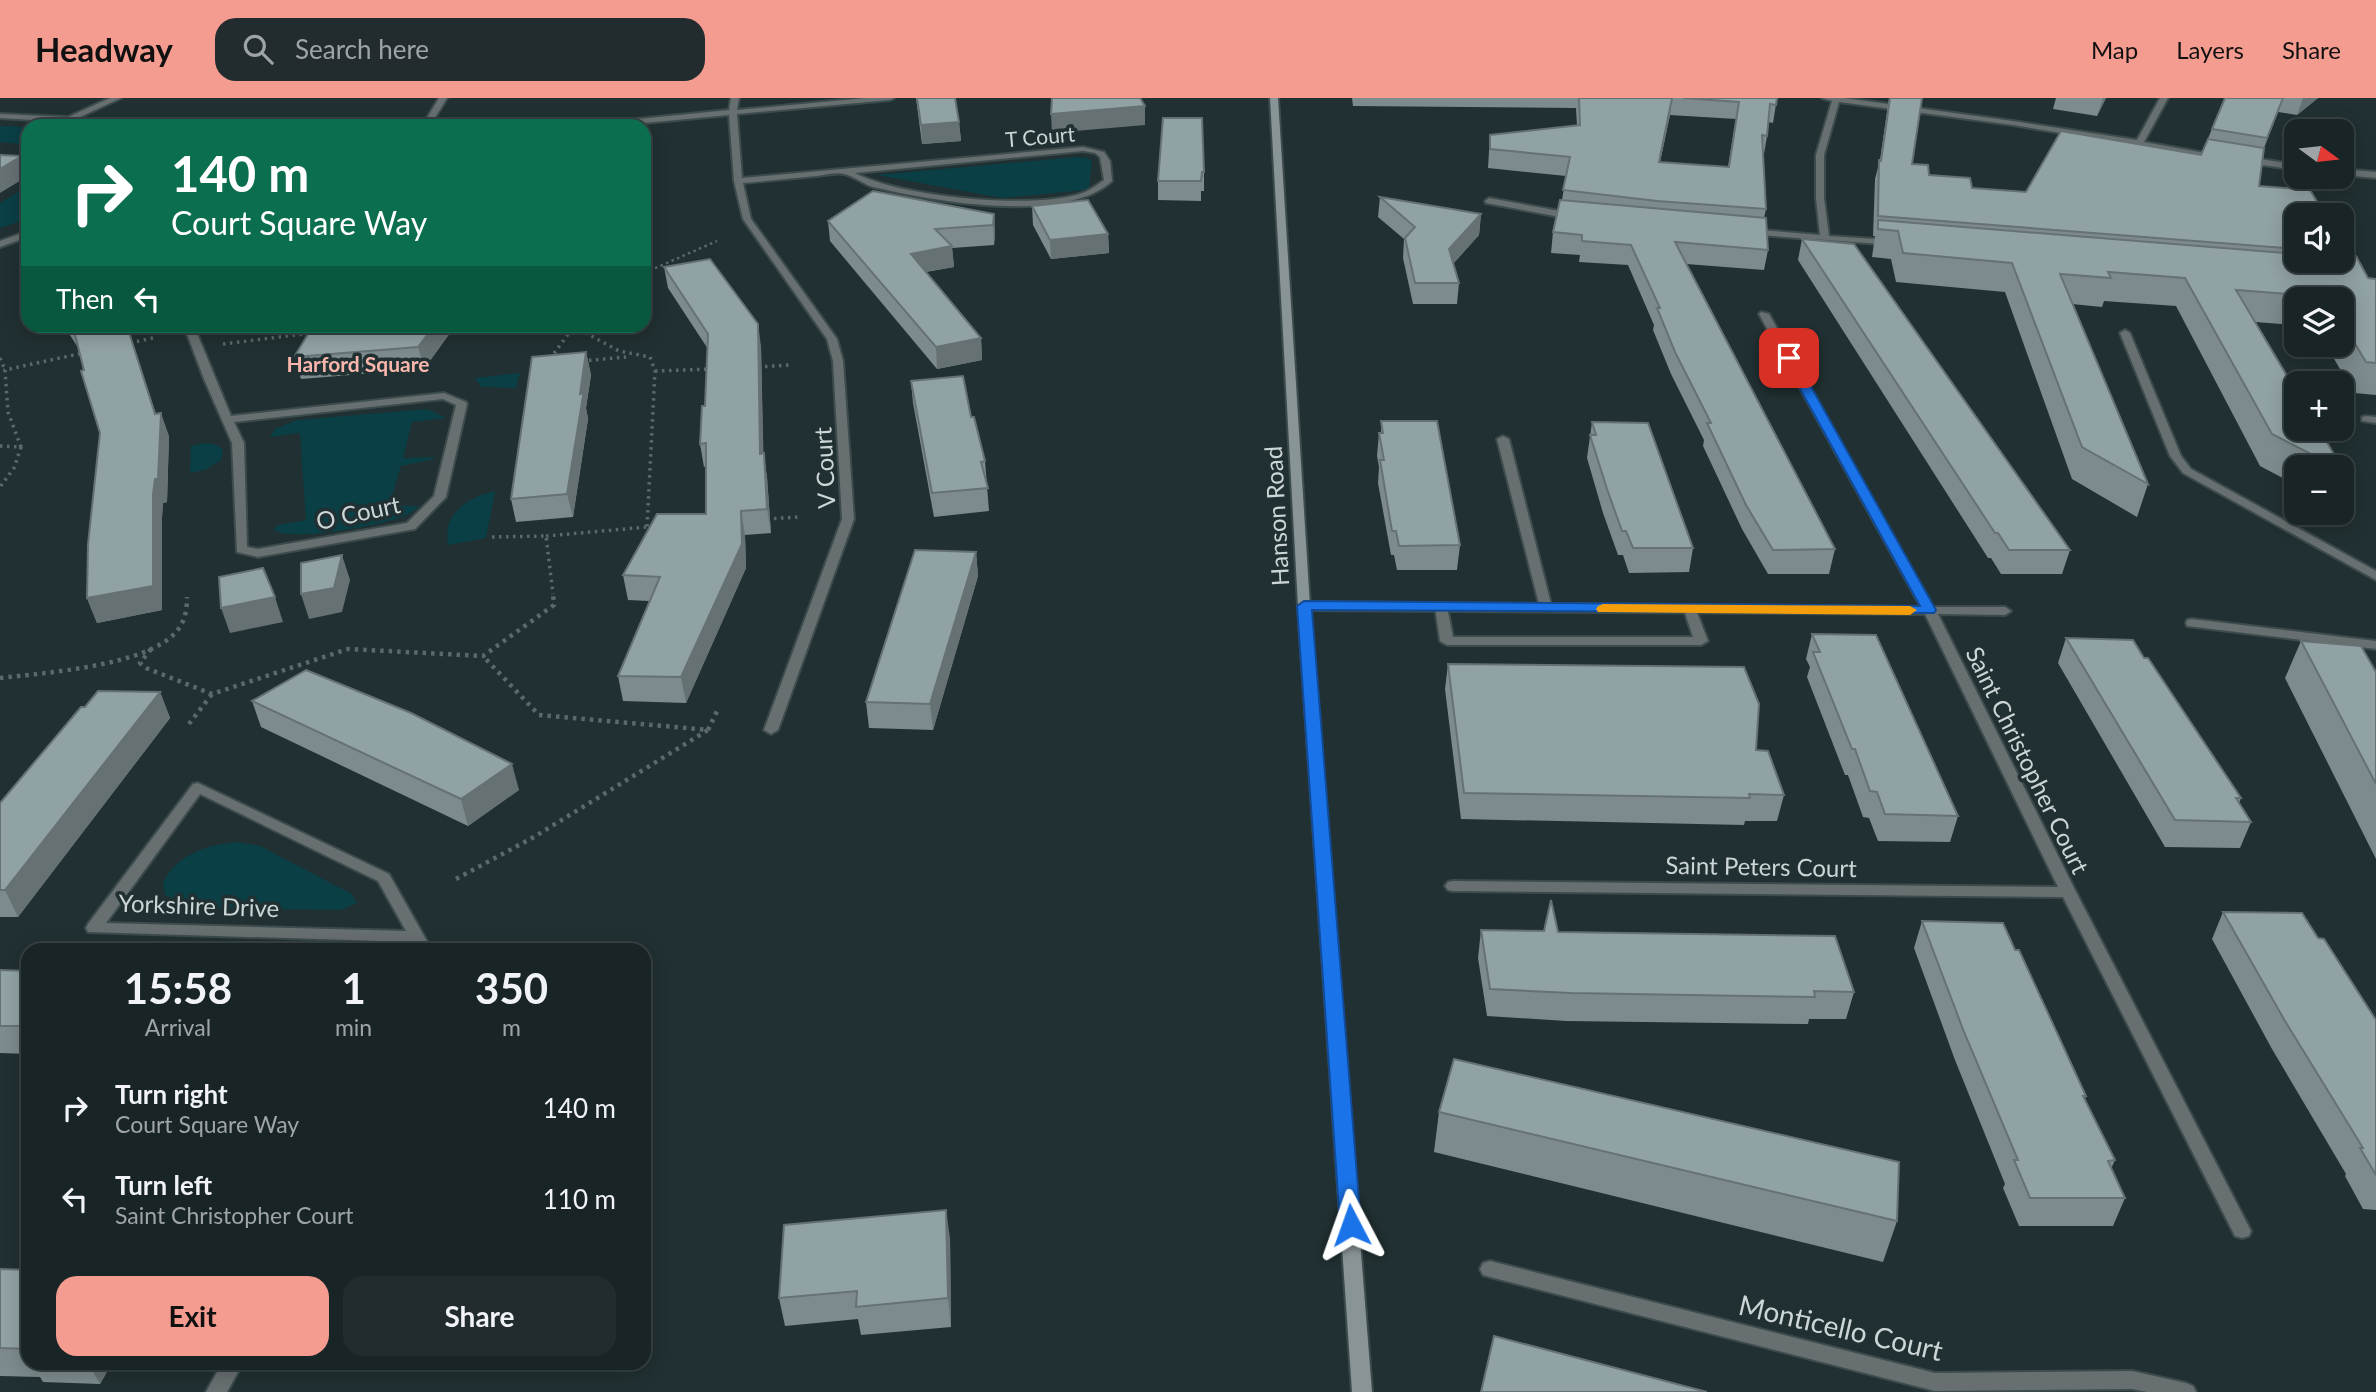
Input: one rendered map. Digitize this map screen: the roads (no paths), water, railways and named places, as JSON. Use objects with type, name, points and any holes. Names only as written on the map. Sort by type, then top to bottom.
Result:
[{"type":"street","points":[[0,116],[69,119],[117,98]]},
{"type":"street","points":[[430,119],[443,98]]},
{"type":"street","points":[[735,98],[733,111],[738,181]]},
{"type":"street","points":[[651,119],[890,98]]},
{"type":"street","name":"Hanson Road","points":[[1274,98],[1304,606],[1362,1392]]},
{"type":"street","points":[[2139,144],[2164,98]]},
{"type":"street","points":[[1825,238],[1820,198],[1820,155],[1831,99],[1999,121],[2225,157]]},
{"type":"street","name":"T Court","points":[[738,181],[844,170],[1092,149],[1104,155],[1108,181],[1096,192],[1084,197],[1009,205],[987,204],[871,183],[844,170]]},
{"type":"street","points":[[2238,159],[2284,165]]},
{"type":"street","points":[[2354,173],[2376,175]]},
{"type":"street","name":"V Court","points":[[738,181],[747,219],[832,339],[838,361],[848,519],[771,730]]},
{"type":"street","points":[[1489,201],[1537,212],[1587,218]]},
{"type":"street","points":[[1732,230],[1907,245]]},
{"type":"street","points":[[0,244],[21,236]]},
{"type":"street","name":"Saint Christopher Court","points":[[1765,314],[1929,610],[2068,891],[2242,1231]]},
{"type":"street","name":"O Court","points":[[192,333],[227,420],[238,443],[241,549],[258,553],[411,526],[440,497],[462,404],[444,397],[227,420]]},
{"type":"street","points":[[2125,333],[2176,456],[2187,471],[2376,576]]},
{"type":"street","points":[[1503,439],[1546,608]]},
{"type":"street","points":[[1304,606],[2005,611]]},
{"type":"street","points":[[1441,607],[1447,641],[1701,641],[1690,610]]},
{"type":"street","points":[[2192,623],[2376,645]]},
{"type":"street","name":"Yorkshire Drive","points":[[400,943],[94,928],[198,787],[384,878],[419,943]]},
{"type":"street","name":"Saint Peters Court","points":[[1453,886],[2068,891]]},
{"type":"street","name":"Monticello Court","points":[[1490,1269],[1935,1382],[2132,1380],[2186,1392]]},
{"type":"street","points":[[216,1392],[229,1370]]},
{"type":"district","name":"Harford Square","points":[[358,363]]}]
